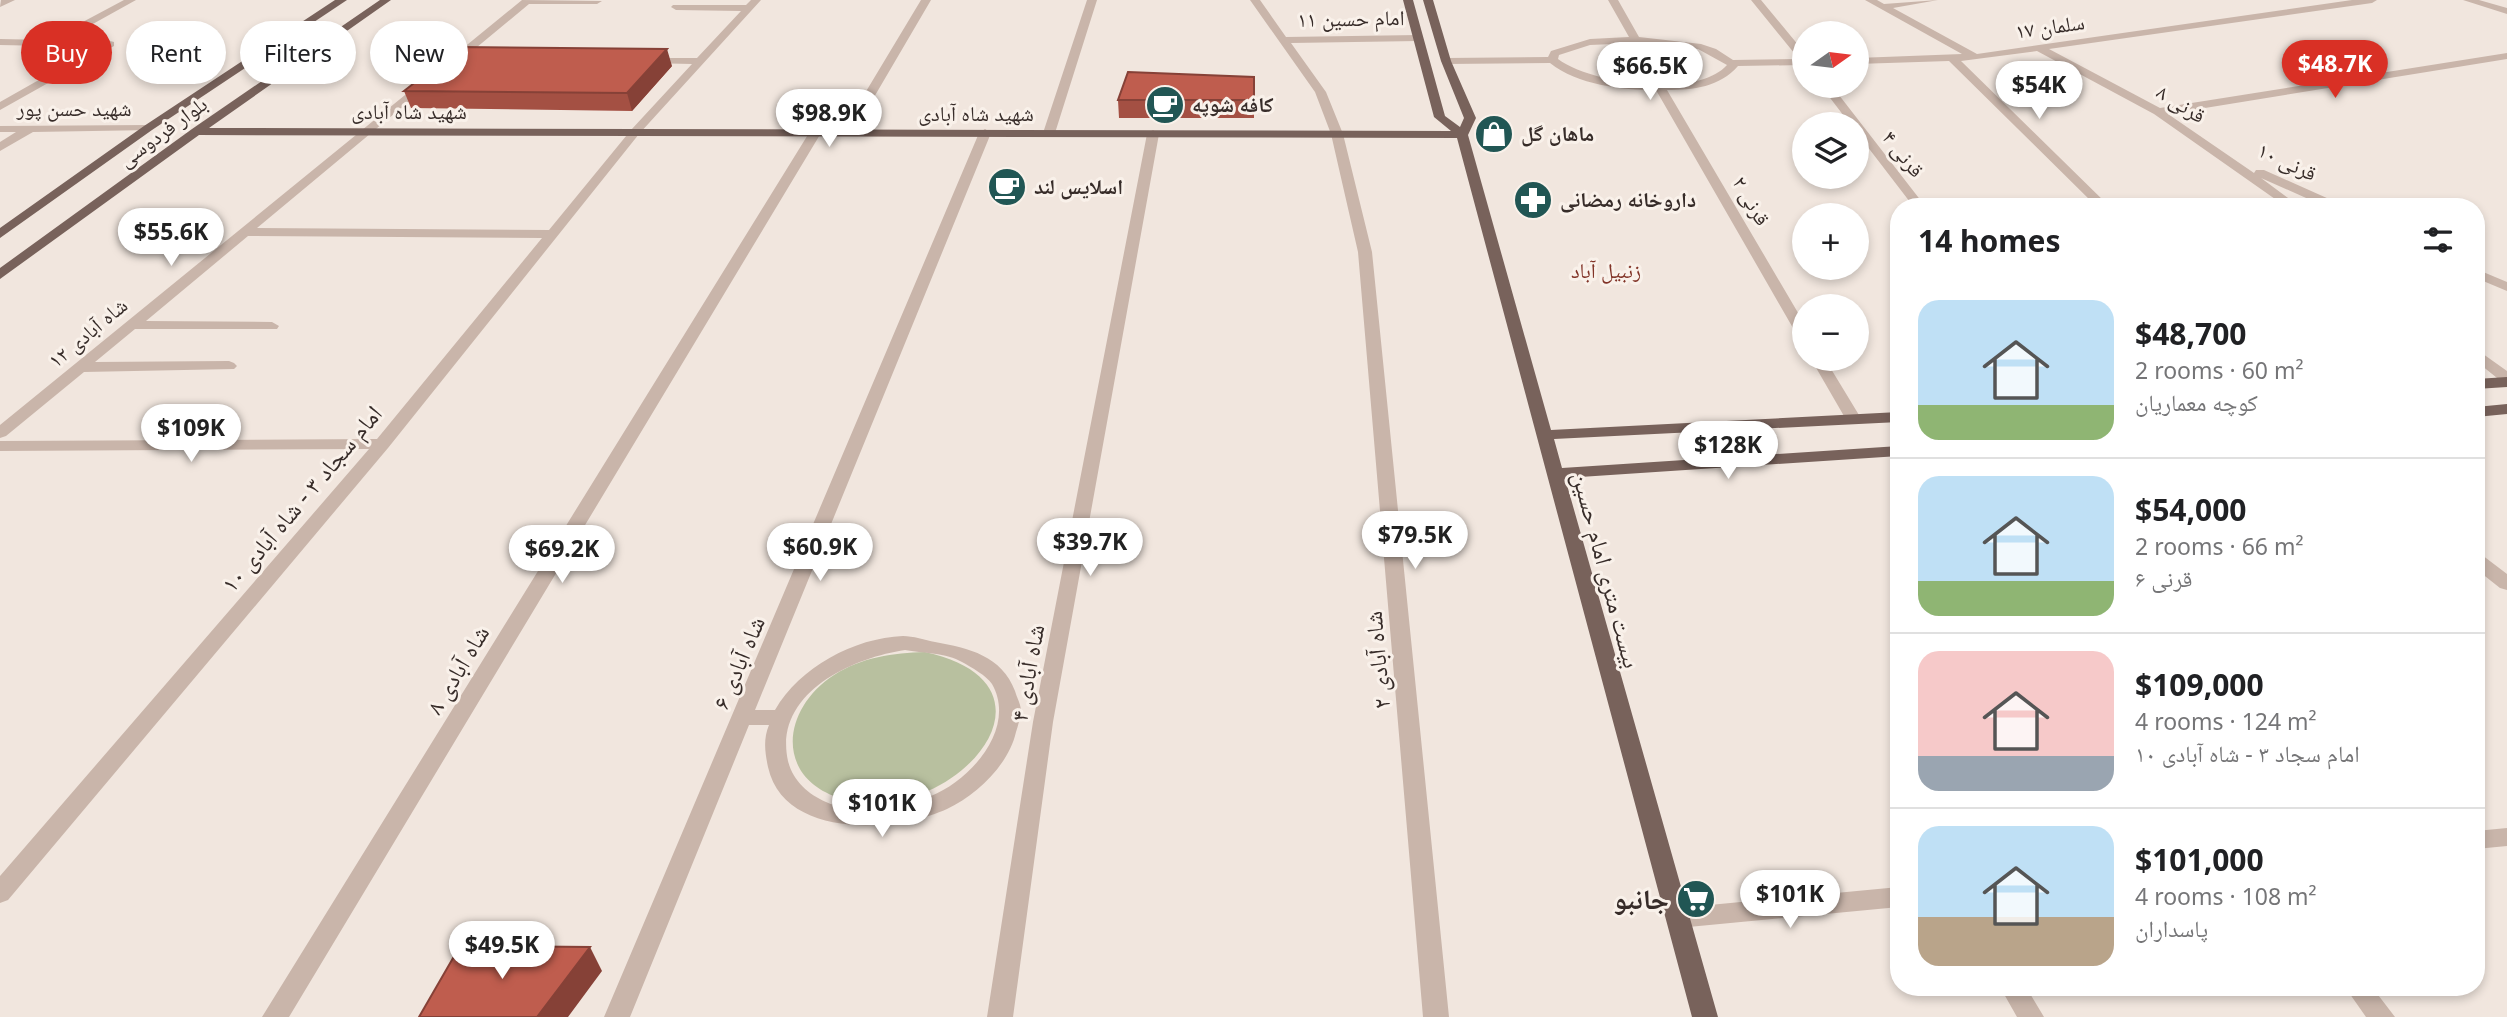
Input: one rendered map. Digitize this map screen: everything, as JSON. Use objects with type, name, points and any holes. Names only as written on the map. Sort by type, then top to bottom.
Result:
[{"type":"main road","name":"بلوار فردوسی","points":[[0,234],[148,128],[342,0]]},
{"type":"main road","name":"بلوار فردوسی","points":[[0,275],[196,131],[386,0]]},
{"type":"main road","name":"بیست متری امام حسین","points":[[1408,0],[1440,117],[1462,135],[1705,1017]]},
{"type":"main road","name":"بیست متری امام حسین","points":[[1428,0],[1446,61],[1470,118],[1462,135]]},
{"type":"main road","name":"شهید شاه آبادی","points":[[196,131],[1462,135]]},
{"type":"main road","points":[[2485,383],[2507,380]]},
{"type":"main road","points":[[2485,411],[2507,409]]},
{"type":"main road","points":[[1544,435],[1890,418]]},
{"type":"main road","points":[[1554,474],[1890,452]]},
{"type":"street","points":[[0,4],[10,0]]},
{"type":"street","points":[[92,21],[131,0]]},
{"type":"street","points":[[468,50],[528,0],[597,1]]},
{"type":"street","points":[[847,133],[926,0]]},
{"type":"street","points":[[1049,133],[1092,0]]},
{"type":"street","name":"شاه آبادی ۲","points":[[1255,0],[1320,92],[1337,134],[1365,252],[1436,1017]]},
{"type":"street","points":[[1614,0],[1636,40]]},
{"type":"street","points":[[1756,0],[1792,45]]},
{"type":"street","points":[[1870,0],[1975,57]]},
{"type":"street","points":[[1882,7],[1933,0]]},
{"type":"street","name":"سلمان ۱۷","points":[[1869,61],[1975,57],[2372,0]]},
{"type":"street","points":[[2468,0],[2507,11]]},
{"type":"street","points":[[676,7],[752,4]]},
{"type":"street","name":"امام سجاد ۳ - شاه آبادی ۱۰","points":[[0,893],[382,444],[635,132],[752,4]]},
{"type":"street","name":"امام حسین ۱۱","points":[[1285,40],[1418,38]]},
{"type":"street","points":[[1552,60],[1555,53],[1574,45],[1636,40],[1696,46],[1719,54],[1731,63],[1792,60]]},
{"type":"street","points":[[0,43],[21,43]]},
{"type":"street","name":"قرنی ۸","points":[[2039,48],[2158,112],[2282,198]]},
{"type":"street","points":[[2158,112],[2507,56]]},
{"type":"street","points":[[1953,59],[2096,198]]},
{"type":"street","points":[[634,60],[702,61]]},
{"type":"street","points":[[1446,61],[1552,60],[1562,69],[1586,79],[1660,87],[1723,79],[1731,73],[1731,63]]},
{"type":"street","points":[[0,107],[40,84]]},
{"type":"street","name":"شاه آبادی ۱۲","points":[[0,433],[425,84]]},
{"type":"street","name":"قرنی ۲","points":[[1660,87],[1792,314]]},
{"type":"street","name":"قرنی ۴","points":[[1835,98],[1846,112]]},
{"type":"street","name":"شهید حسن پور","points":[[0,129],[148,128]]},
{"type":"street","points":[[0,147],[30,129]]},
{"type":"street","name":"شاه آبادی ۸","points":[[275,1017],[815,133]]},
{"type":"street","name":"شاه آبادی ۶","points":[[617,1017],[985,133]]},
{"type":"street","name":"شاه آبادی ۴","points":[[1000,1017],[1043,722],[1153,134]]},
{"type":"street","name":"قرنی ۴","points":[[1869,142],[1913,198]]},
{"type":"street","name":"قرنی ۱۰","points":[[2223,155],[2316,198]]},
{"type":"street","points":[[242,232],[550,234]]},
{"type":"street","points":[[2485,277],[2507,287]]},
{"type":"street","points":[[130,325],[272,326]]},
{"type":"street","points":[[2485,362],[2507,380]]},
{"type":"street","points":[[80,367],[229,366]]},
{"type":"street","points":[[1825,371],[1854,420]]},
{"type":"street","points":[[0,446],[382,444]]},
{"type":"street","points":[[2485,566],[2507,584]]},
{"type":"street","points":[[905,643],[939,645],[970,654],[994,671],[1008,694],[1011,722],[1001,751],[980,777],[949,798],[913,813],[873,819],[836,815],[805,802],[784,781],[774,756],[779,718],[806,684],[835,664],[869,650],[905,643]]},
{"type":"street","points":[[743,716],[779,718]]},
{"type":"street","points":[[1011,722],[1043,722]]},
{"type":"street","points":[[1678,918],[1890,898]]},
{"type":"street","points":[[2018,996],[2031,1017]]},
{"type":"street","points":[[2364,996],[2382,1017]]},
{"type":"green space","points":[[925,652],[970,669],[992,694],[995,721],[982,749],[956,775],[922,793],[883,803],[843,799],[821,790],[805,777],[796,761],[793,743],[795,725],[803,706],[816,690],[834,675],[867,660]]},
{"type":"building","points":[[468,47],[667,49],[627,93],[404,91],[413,84],[468,84]]},
{"type":"building","points":[[1128,72],[1254,77],[1254,100],[1118,100]]},
{"type":"building","points":[[460,946],[590,947],[537,1017],[419,1017]]},
{"type":"place","name":"کافه شوپه","points":[[1165,105]]},
{"type":"place","name":"ماهان گل","points":[[1494,134]]},
{"type":"place","name":"اسلایس لند","points":[[1007,187]]},
{"type":"place","name":"داروخانه رمضانی","points":[[1533,200]]},
{"type":"place","name":"جانبو","points":[[1696,899]]},
{"type":"district","name":"زنبیل آباد","points":[[1606,271]]}]
